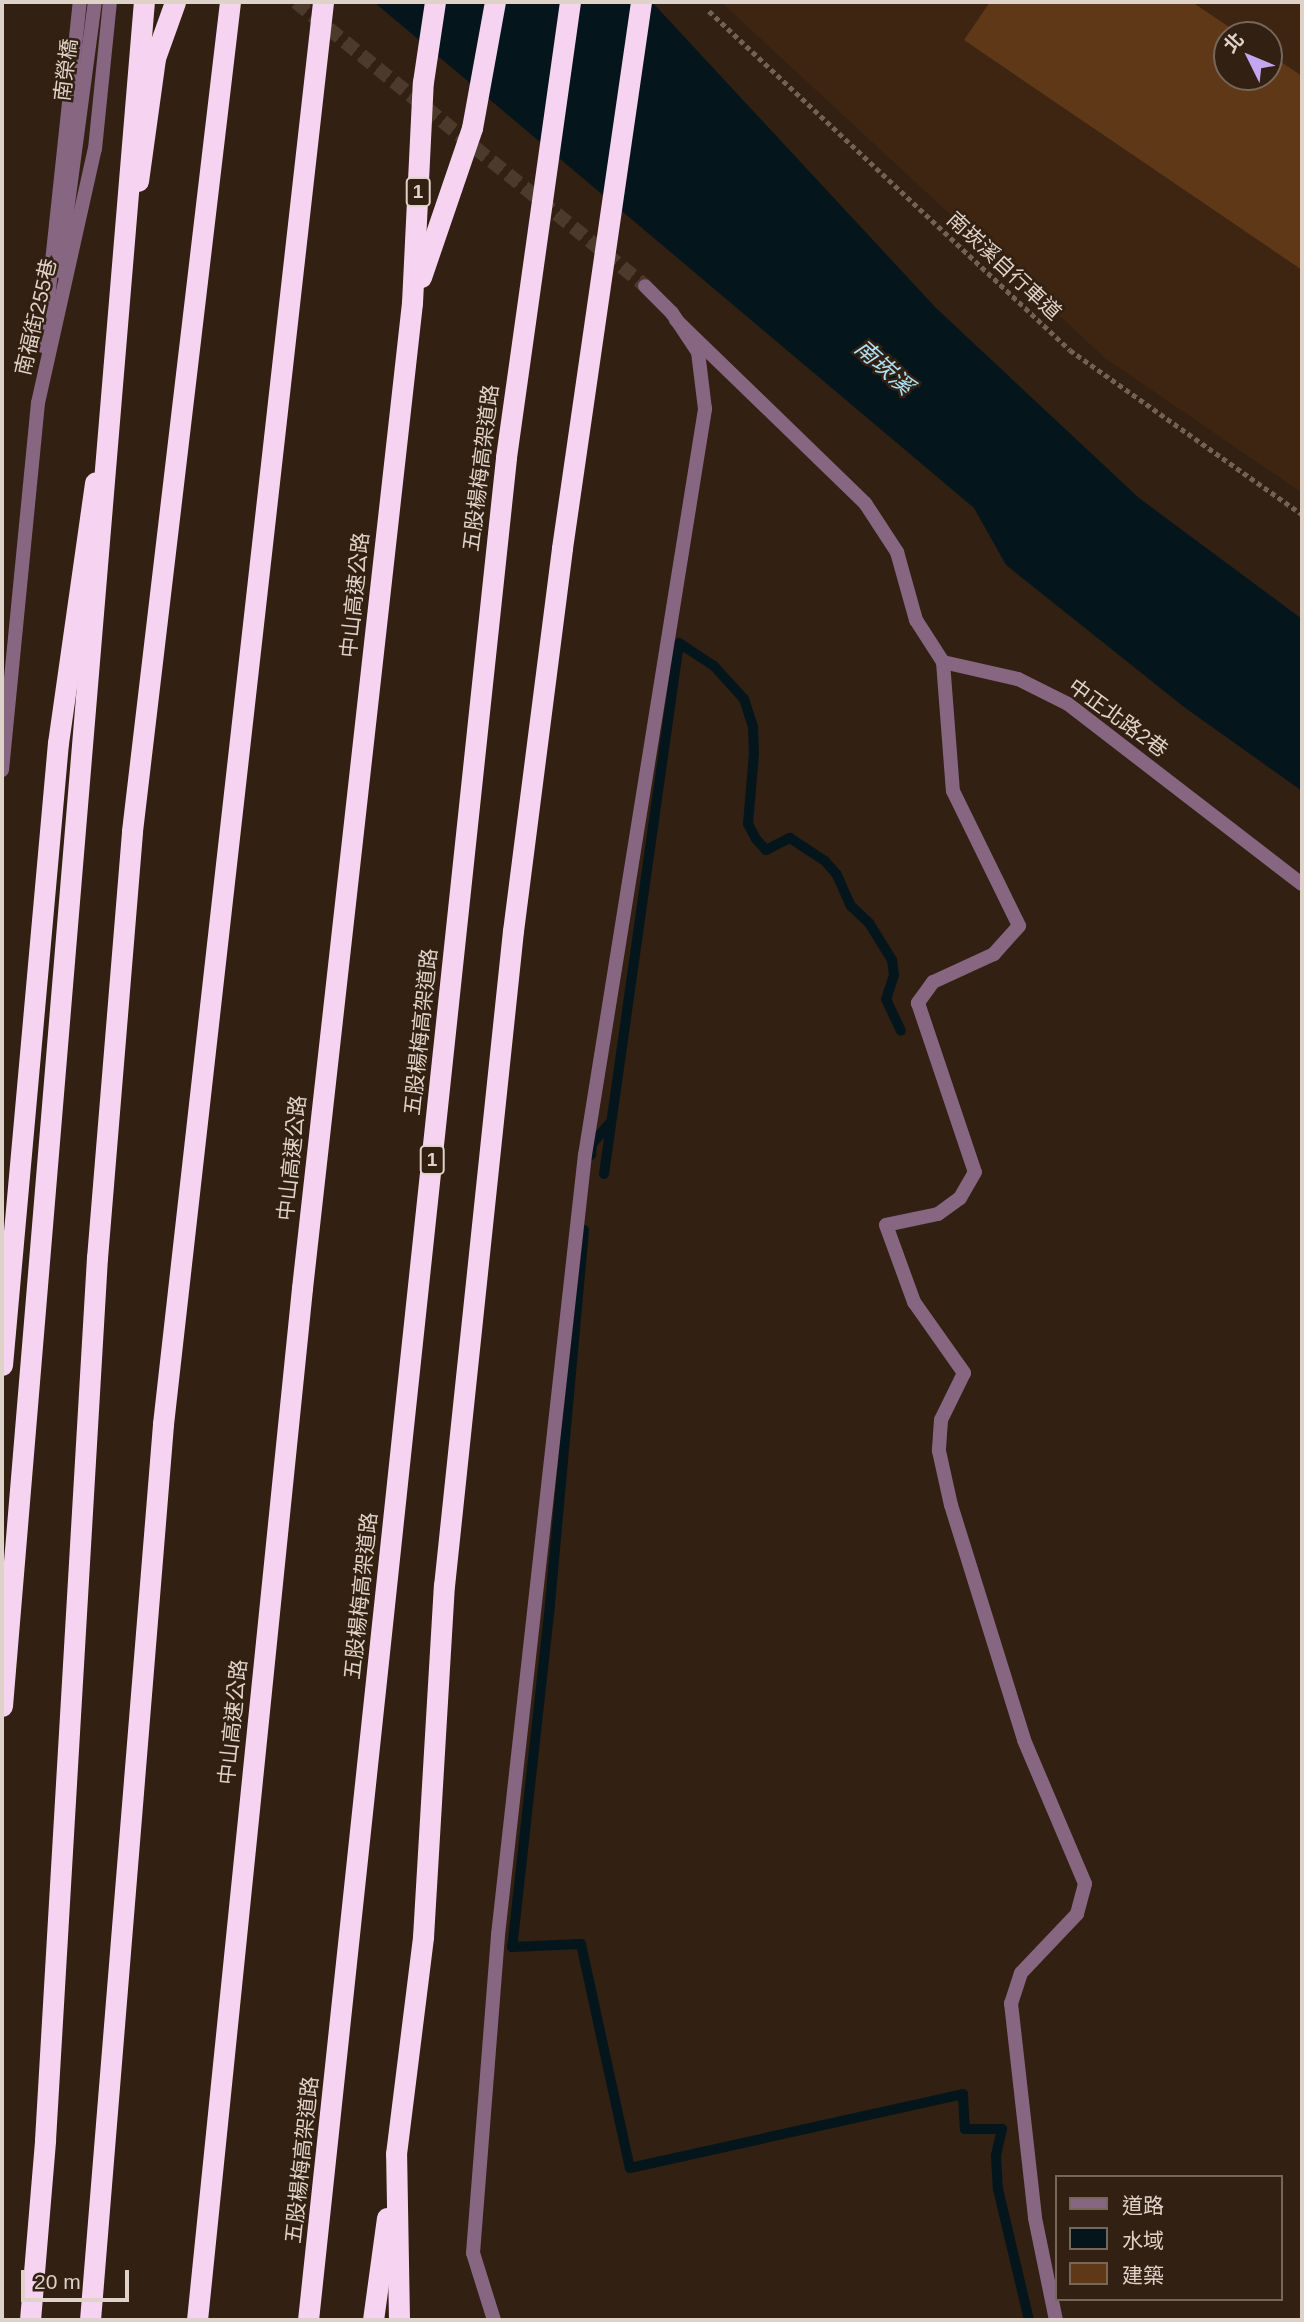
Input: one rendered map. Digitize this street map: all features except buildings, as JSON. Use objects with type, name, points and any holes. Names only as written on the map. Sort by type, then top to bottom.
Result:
[{"type":"highway","points":[[2,1706],[144,2]]},
{"type":"highway","points":[[2,1365],[58,743],[155,58],[175,2]]},
{"type":"highway","points":[[30,2320],[45,2140],[97,1258],[131,844],[230,2]]},
{"type":"highway","points":[[90,2320],[163,1424],[323,2]]},
{"type":"highway","name":"中山高速公路","points":[[197,2320],[302,1287],[412,303],[423,82],[435,2]]},
{"type":"highway","points":[[412,303],[472,128],[495,2]]},
{"type":"highway","name":"五股楊梅高架道路","points":[[308,2320],[506,457],[570,2]]},
{"type":"highway","points":[[373,2320],[423,1937],[446,1572],[513,931],[562,548],[641,2]]},
{"type":"highway","points":[[396,2154],[399,2320]]},
{"type":"street","points":[[38,403],[80,2]]},
{"type":"street","name":"南榮橋","points":[[38,403],[79,143],[95,2]]},
{"type":"street","name":"南福街255巷","points":[[2,770],[38,403],[95,149],[110,2]]},
{"type":"street","points":[[645,286],[676,320],[865,503],[897,552],[916,620],[943,662],[953,792],[1020,926],[994,954],[933,982],[918,1003],[975,1172],[960,1198],[938,1214],[886,1225],[914,1301],[964,1373],[941,1420],[939,1451],[951,1505],[1024,1740],[1085,1884],[1077,1914],[1021,1973],[1011,2003],[1035,2218],[1056,2320]]},
{"type":"street","points":[[494,2320],[473,2253],[498,1934],[585,1155],[705,409],[698,352],[676,320]]},
{"type":"street","name":"中正北路2巷","points":[[943,662],[1018,679],[1068,704],[1302,884]]},
{"type":"path","name":"南崁溪自行車道","points":[[709,11],[1070,350],[1302,514]]},
{"type":"shaded area","points":[[721,2],[1302,2],[1302,493],[1105,358]]},
{"type":"water","name":"南崁溪","points":[[374,2],[652,2],[936,308],[1139,498],[1302,619],[1302,791],[1184,707],[1006,565],[974,508]]},
{"type":"waterway","points":[[604,1174],[679,643],[714,666],[744,699],[753,727],[754,753],[748,824],[756,839],[766,850],[790,838],[825,861],[837,875],[851,906],[869,923],[892,960],[894,975],[886,999],[901,1031]]},
{"type":"waterway","points":[[591,1155],[592,1144],[608,1125]]},
{"type":"waterway","points":[[584,1230],[550,1605],[512,1947],[581,1944],[630,2168],[963,2094],[965,2129],[1002,2129],[996,2155],[998,2189],[1029,2320]]},
{"type":"tunnel","points":[[296,2],[645,286]]}]
